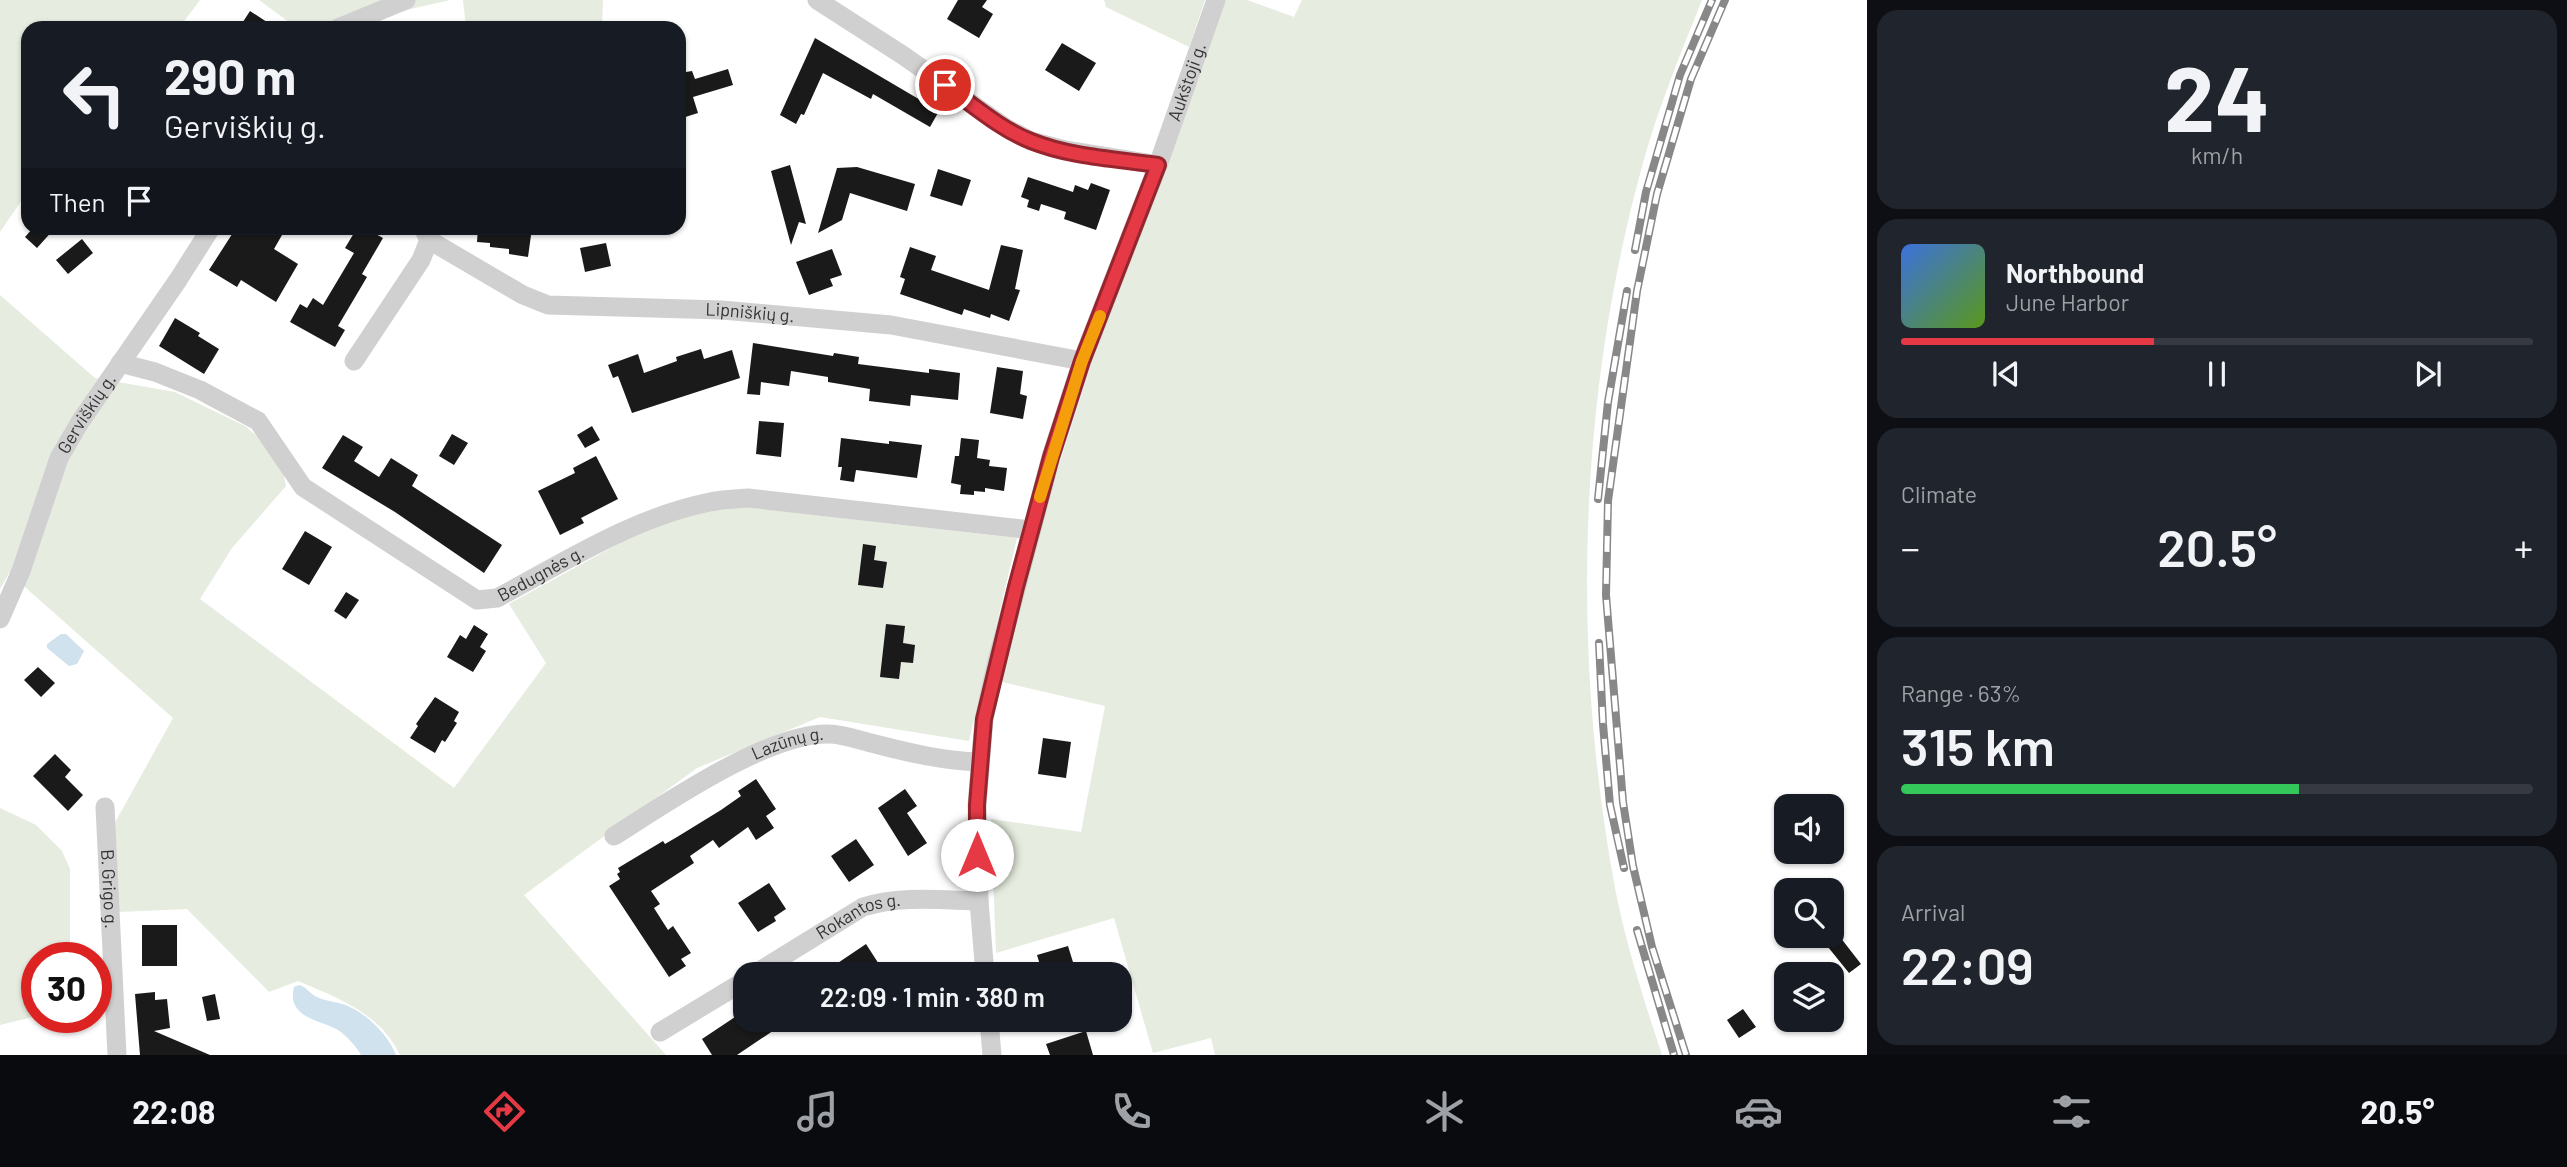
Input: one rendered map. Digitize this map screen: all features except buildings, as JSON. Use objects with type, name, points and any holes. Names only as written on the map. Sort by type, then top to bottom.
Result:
[{"type":"street","points":[[355,21],[406,0]]},
{"type":"street","points":[[817,0],[1006,128],[1031,141],[1065,150],[1158,165]]},
{"type":"street","name":"Aukštoji g.","points":[[984,962],[979,901],[977,805],[984,719],[997,661],[1051,457],[1082,361],[1158,165],[1216,0]]},
{"type":"street","name":"Gerviškių g.","points":[[0,619],[17,582],[59,458],[80,422],[207,235]]},
{"type":"street","points":[[354,362],[421,260],[426,235]]},
{"type":"street","name":"Lipniškių g.","points":[[428,235],[523,295],[548,305],[722,310],[891,325],[1082,361]]},
{"type":"street","name":"Bedugnės g.","points":[[120,363],[155,372],[200,390],[258,421],[303,487],[477,600],[497,598],[634,527],[711,501],[748,498],[1031,530]]},
{"type":"street","name":"Lazūnų g.","points":[[614,836],[705,780],[757,753],[810,735],[830,734],[919,755],[980,762]]},
{"type":"street","name":"B. Grigo g.","points":[[105,807],[117,1055]]},
{"type":"street","name":"Rokantos g.","points":[[774,962],[863,907],[881,901],[979,901]]},
{"type":"street","points":[[660,1032],[733,988]]},
{"type":"street","points":[[990,1032],[992,1055]]},
{"type":"shaded area","points":[[0,0],[200,0],[184,21],[21,21],[21,201],[0,232]]},
{"type":"shaded area","points":[[259,0],[450,0],[393,13],[374,21],[288,21]]},
{"type":"shaded area","points":[[463,0],[603,0],[602,21],[465,21]]},
{"type":"shaded area","points":[[1104,0],[1205,0],[1189,47],[1106,7]]},
{"type":"shaded area","points":[[1222,0],[1247,0],[1294,17],[1302,0],[1702,0],[1649,142],[1621,251],[1605,341],[1594,432],[1588,524],[1587,615],[1601,798],[1624,930],[1662,1055],[1215,1055],[1211,1038],[1153,1053],[1132,980],[1132,962],[1127,962],[1114,918],[996,953],[991,819],[1081,832],[1105,706],[1002,682],[1044,512],[1090,368]]},
{"type":"shaded area","points":[[0,295],[95,378],[175,392],[245,426],[265,443],[283,471],[286,486],[232,548],[200,599],[454,788],[546,663],[509,604],[638,533],[674,517],[727,505],[1017,538],[969,741],[820,717],[697,768],[524,895],[666,1055],[400,1055],[381,1028],[343,1001],[298,981],[269,992],[187,909],[119,912],[112,828],[173,718],[9,573],[0,589]]},
{"type":"shaded area","points":[[0,808],[36,825],[62,851],[70,869],[70,942],[21,942],[21,1020],[0,1025]]},
{"type":"water","points":[[61,634],[66,634],[84,651],[77,664],[69,666],[47,648],[47,644]]},
{"type":"water","points":[[299,985],[317,997],[346,1005],[364,1015],[383,1034],[396,1055],[361,1055],[351,1041],[338,1030],[300,1012],[293,997],[294,987]]},
{"type":"railway","points":[[1635,250],[1646,192],[1680,75],[1712,0]]},
{"type":"railway","points":[[1686,1055],[1652,947],[1633,866],[1623,802],[1606,595],[1608,501],[1637,291],[1657,194],[1691,79],[1725,0]]},
{"type":"railway","points":[[1598,499],[1608,402],[1627,291]]},
{"type":"railway","points":[[1599,643],[1610,805],[1624,868]]},
{"type":"railway","points":[[1637,930],[1674,1055]]},
{"type":"slow traffic","points":[[1040,497],[1082,361],[1100,316]]},
{"type":"route","points":[[945,85],[1006,128],[1031,141],[1065,150],[1158,165],[1082,361],[1051,457],[1016,587],[984,719],[977,805],[977,855]]}]
